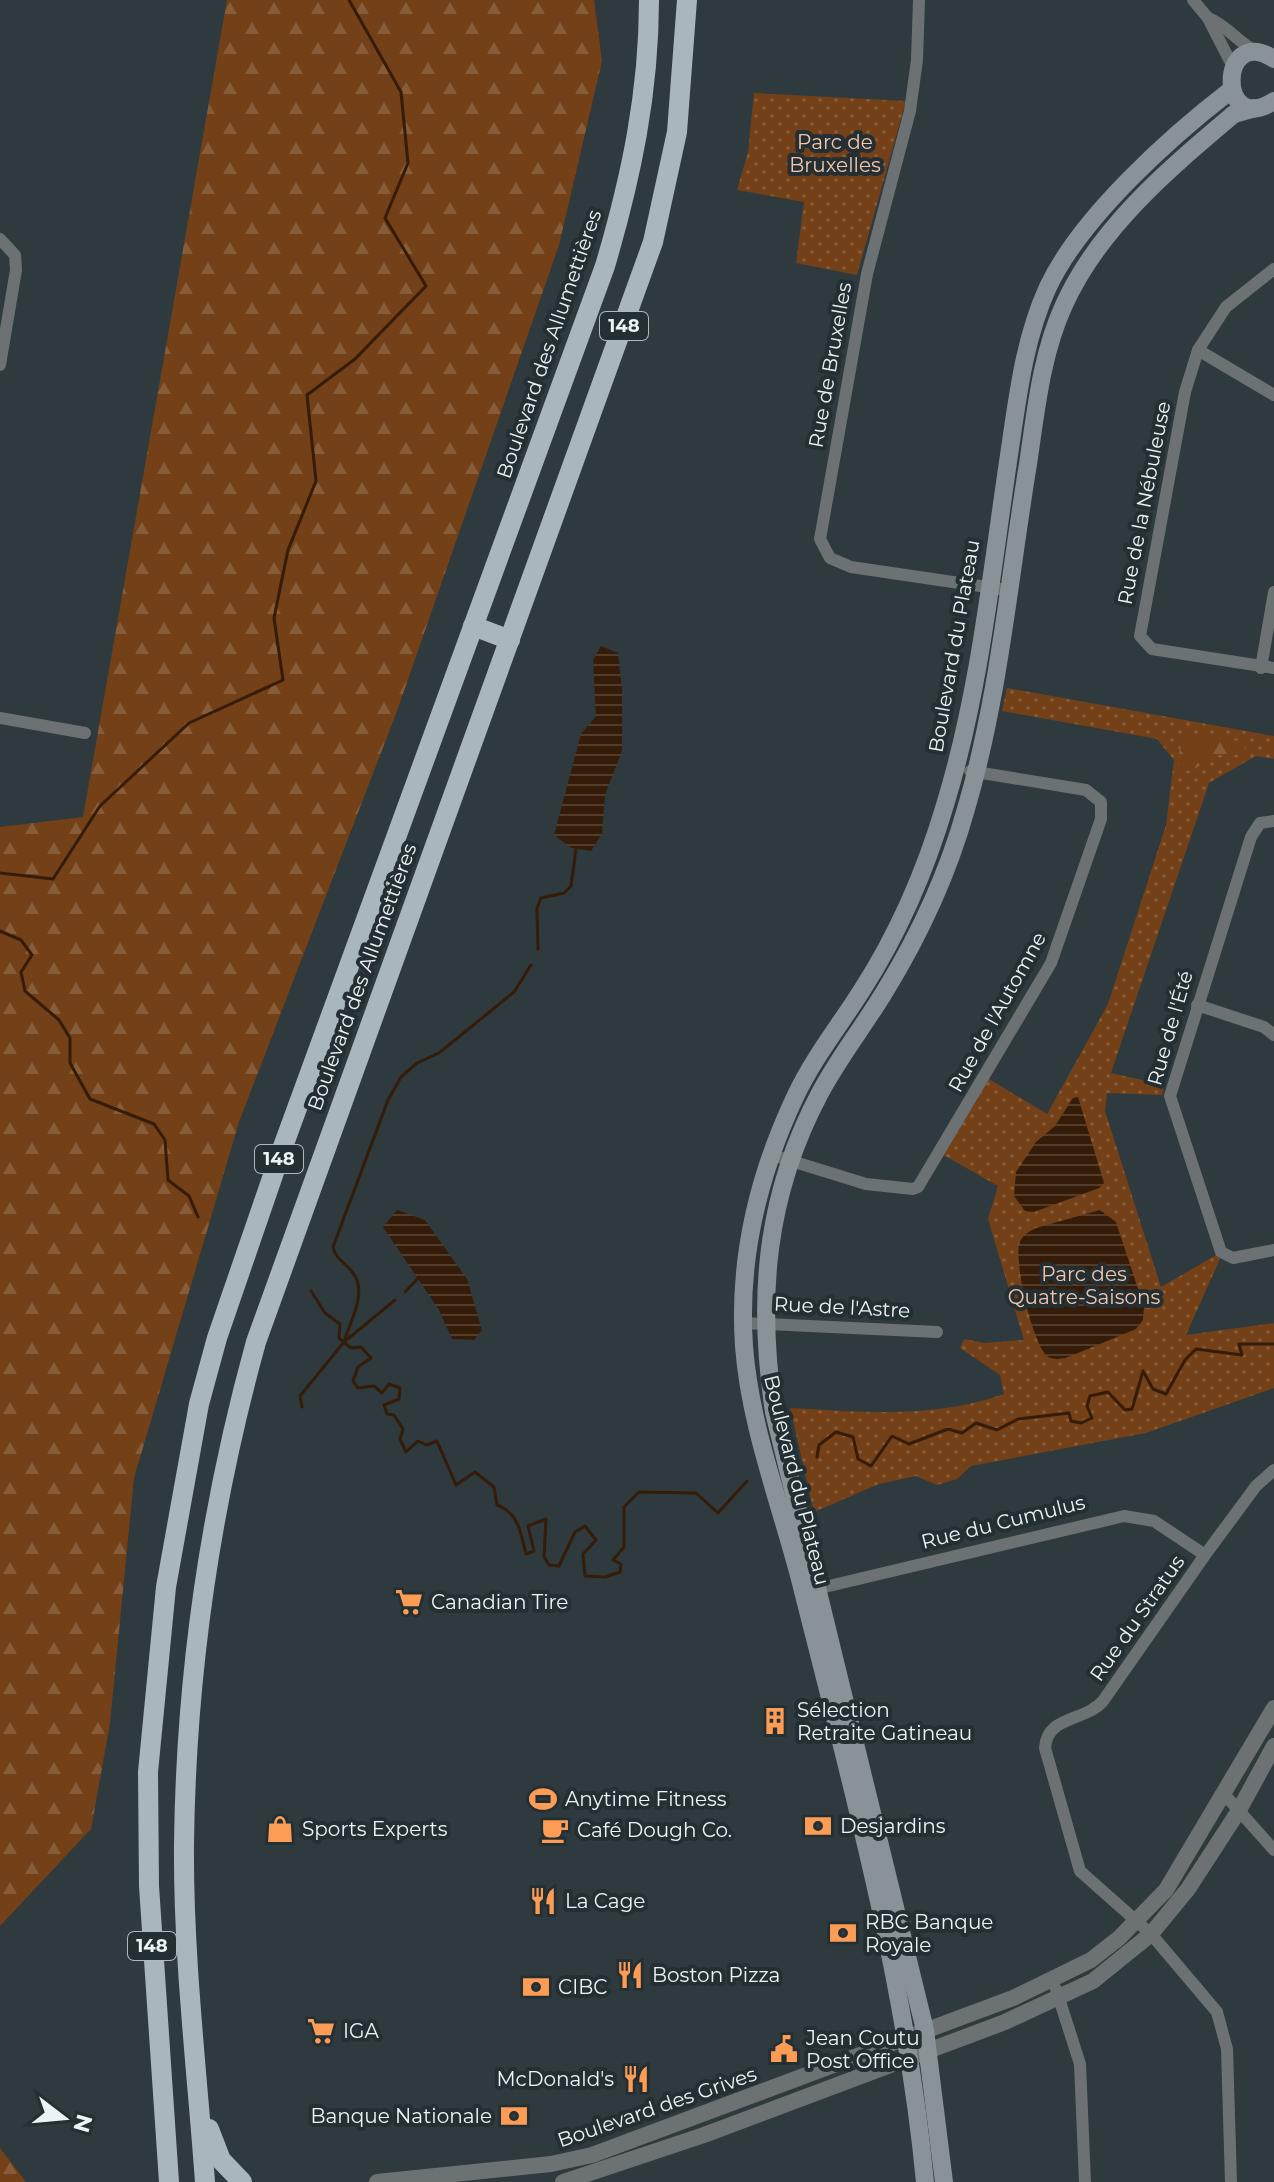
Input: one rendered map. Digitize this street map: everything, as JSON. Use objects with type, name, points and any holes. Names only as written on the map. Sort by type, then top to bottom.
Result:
[{"type":"highway","name":"Boulevard des Allumettières","points":[[169,2182],[149,1886],[148,1772],[158,1648],[182,1490],[217,1338],[281,1152],[619,220],[642,118],[649,0]]},
{"type":"highway","name":"Boulevard des Allumettières","points":[[205,2182],[186,1914],[187,1735],[196,1628],[223,1465],[256,1342],[637,291],[661,213],[681,99],[687,0]]},
{"type":"highway","points":[[473,626],[510,640]]},
{"type":"highway","points":[[198,2080],[214,2147],[228,2170],[242,2182]]},
{"type":"main road","points":[[1267,107],[1238,100],[1231,90],[1230,78],[1233,67],[1243,56],[1268,55]]},
{"type":"main road","name":"Boulevard du Plateau","points":[[810,1590],[751,1401],[744,1323],[749,1241],[772,1155],[804,1079],[885,949],[926,860],[956,767],[973,692],[1023,365],[1047,290],[1068,252],[1106,204],[1231,90]]},
{"type":"main road","name":"Boulevard du Plateau","points":[[944,2182],[916,2033],[810,1590],[774,1412],[764,1350],[768,1246],[791,1162],[809,1114],[903,959],[949,861],[976,772],[990,709],[1044,366],[1055,325],[1093,253],[1129,210],[1234,114],[1267,107]]},
{"type":"main road","points":[[885,949],[903,959]]},
{"type":"main road","name":"Boulevard du Plateau","points":[[920,2053],[925,2182]]},
{"type":"street","name":"Rue de Bruxelles","points":[[919,0],[917,60],[910,111],[867,274],[820,539],[823,549],[839,564],[1007,590]]},
{"type":"street","points":[[1193,0],[1208,18],[1233,67]]},
{"type":"street","points":[[1208,18],[1220,23],[1241,45],[1268,55]]},
{"type":"street","points":[[0,239],[15,255],[16,270],[0,365]]},
{"type":"street","name":"Rue de la Nébuleuse","points":[[1267,668],[1152,649],[1140,636],[1185,392],[1198,350],[1226,307],[1274,269]]},
{"type":"street","points":[[1198,350],[1274,395]]},
{"type":"street","points":[[1267,668],[1274,592]]},
{"type":"street","points":[[0,718],[85,733]]},
{"type":"street","name":"Rue de l'Automne","points":[[772,1155],[866,1184],[918,1187],[1051,963],[1101,819],[1101,802],[1086,790],[956,767]]},
{"type":"street","name":"Rue de l'Été","points":[[1274,821],[1260,823],[1251,837],[1173,1077],[1171,1105],[1221,1252],[1242,1258],[1274,1250]]},
{"type":"street","points":[[1197,1005],[1264,1027],[1274,1035]]},
{"type":"street","name":"Rue de l'Astre","points":[[744,1323],[937,1332]]},
{"type":"street","name":"Rue du Stratus","points":[[1231,2182],[1224,2029],[1217,2012],[1196,1983],[1151,1934],[1080,1871],[1045,1748],[1046,1735],[1053,1726],[1086,1715],[1098,1707],[1256,1486],[1274,1470]]},
{"type":"street","name":"Rue du Cumulus","points":[[810,1590],[1124,1516],[1154,1521],[1205,1555]]},
{"type":"street","name":"Boulevard des Grives","points":[[377,2182],[540,2166],[584,2157],[1053,1981],[1091,1960],[1137,1921],[1166,1890],[1274,1708]]},
{"type":"street","name":"Boulevard des Grives","points":[[563,2182],[704,2135],[1060,1999],[1108,1971],[1151,1934],[1188,1889],[1238,1812],[1274,1746]]},
{"type":"street","points":[[1225,1795],[1274,1850]]},
{"type":"street","points":[[1053,1981],[1080,2061],[1085,2182]]},
{"type":"green space","points":[[227,0],[594,0],[602,61],[559,245],[397,711],[239,1122],[134,1478],[110,1723],[91,1829],[0,1926],[0,827],[83,817]]},
{"type":"green space","name":"Parc de Bruxelles","points":[[754,93],[906,101],[857,275],[796,263],[804,202],[737,190],[748,152]]},
{"type":"green space","name":"Parc des Quatre-Saisons","points":[[1007,688],[1274,736],[1274,759],[1256,756],[1209,783],[1111,1073],[1164,1085],[1162,1095],[1107,1093],[1105,1111],[1161,1287],[1216,1255],[1220,1259],[1186,1335],[1274,1323],[1274,1388],[1146,1433],[971,1466],[957,1479],[937,1485],[916,1476],[879,1484],[814,1512],[790,1408],[898,1412],[951,1407],[1004,1394],[1000,1375],[960,1348],[964,1339],[984,1343],[1024,1340],[988,1219],[998,1186],[940,1153],[984,1076],[1047,1114],[1108,1004],[1166,825],[1174,760],[1157,739],[1002,711]]},
{"type":"green space","points":[[1191,735],[1239,741],[1246,748],[1232,757],[1207,757],[1198,767],[1184,771],[1179,767],[1179,753],[1184,741]]},
{"type":"green space","points":[[0,2148],[26,2182],[0,2182]]},
{"type":"shaded area","points":[[601,646],[618,653],[622,689],[622,751],[605,795],[602,834],[591,851],[571,848],[554,835],[581,734],[596,716],[593,660]]},
{"type":"shaded area","points":[[1078,1097],[1104,1183],[1099,1188],[1034,1212],[1025,1211],[1014,1196],[1016,1172],[1036,1142],[1055,1126],[1073,1098]]},
{"type":"shaded area","points":[[397,1210],[425,1220],[467,1279],[482,1330],[474,1340],[452,1339],[439,1310],[383,1227]]},
{"type":"shaded area","points":[[1100,1210],[1116,1222],[1144,1307],[1143,1320],[1136,1329],[1066,1358],[1051,1358],[1041,1348],[1030,1320],[1020,1269],[1019,1245],[1025,1235],[1036,1228]]},
{"type":"waterway","points":[[0,873],[53,879],[100,806],[189,723],[283,680],[274,618],[288,550],[316,481],[307,395],[355,359],[426,286],[385,218],[408,163],[401,92],[349,0]]},
{"type":"waterway","points":[[538,949],[537,908],[541,898],[564,893],[571,886],[576,849]]},
{"type":"waterway","points":[[0,931],[21,940],[32,955],[21,972],[25,991],[59,1020],[70,1038],[70,1063],[90,1099],[154,1124],[165,1140],[168,1180],[189,1196],[198,1217]]},
{"type":"waterway","points":[[344,1342],[359,1289],[353,1273],[333,1247],[388,1100],[401,1077],[417,1063],[439,1053],[514,992],[531,965]]},
{"type":"waterway","points":[[405,1292],[419,1277]]},
{"type":"waterway","points":[[311,1291],[325,1313],[340,1324],[339,1338],[351,1348],[361,1347],[371,1358],[358,1367],[353,1381],[358,1388],[374,1386],[382,1393],[389,1384],[400,1388],[399,1399],[384,1405],[387,1414],[394,1415],[403,1429],[400,1439],[406,1452],[418,1441],[427,1445],[437,1441],[456,1485],[475,1472],[494,1487],[497,1505],[510,1513],[518,1525],[526,1554],[534,1551],[528,1526],[546,1519],[544,1557],[549,1565],[559,1566],[575,1532],[585,1526],[596,1540],[583,1554],[585,1576],[605,1577],[620,1572],[621,1564],[613,1560],[624,1547],[624,1507],[639,1492],[696,1493],[718,1513],[747,1481]]},
{"type":"waterway","points":[[302,1407],[300,1396],[344,1342],[395,1300]]},
{"type":"waterway","points":[[817,1457],[819,1445],[836,1432],[853,1437],[858,1459],[871,1466],[892,1436],[909,1444],[948,1429],[962,1433],[976,1423],[997,1430],[1018,1419],[1069,1413],[1071,1421],[1081,1423],[1092,1418],[1087,1406],[1090,1396],[1108,1392],[1125,1410],[1132,1409],[1143,1371],[1153,1389],[1166,1394],[1185,1360],[1196,1349],[1242,1355],[1239,1344],[1274,1344]]},
{"type":"place","name":"Canadian Tire","points":[[409,1602]]},
{"type":"place","name":"Sélection Retraite Gatineau","points":[[775,1721]]},
{"type":"place","name":"Anytime Fitness","points":[[543,1799]]},
{"type":"place","name":"Desjardins","points":[[818,1826]]},
{"type":"place","name":"Sports Experts","points":[[280,1829]]},
{"type":"place","name":"Café Dough Co.","points":[[555,1830]]},
{"type":"place","name":"La Cage","points":[[543,1901]]},
{"type":"place","name":"RBC Banque Royale","points":[[843,1933]]},
{"type":"place","name":"Boston Pizza","points":[[630,1975]]},
{"type":"place","name":"CIBC","points":[[536,1987]]},
{"type":"place","name":"IGA","points":[[321,2031]]},
{"type":"place","name":"Jean Coutu Post Office","points":[[784,2049]]},
{"type":"place","name":"McDonald's","points":[[636,2079]]},
{"type":"place","name":"Banque Nationale","points":[[514,2116]]}]
